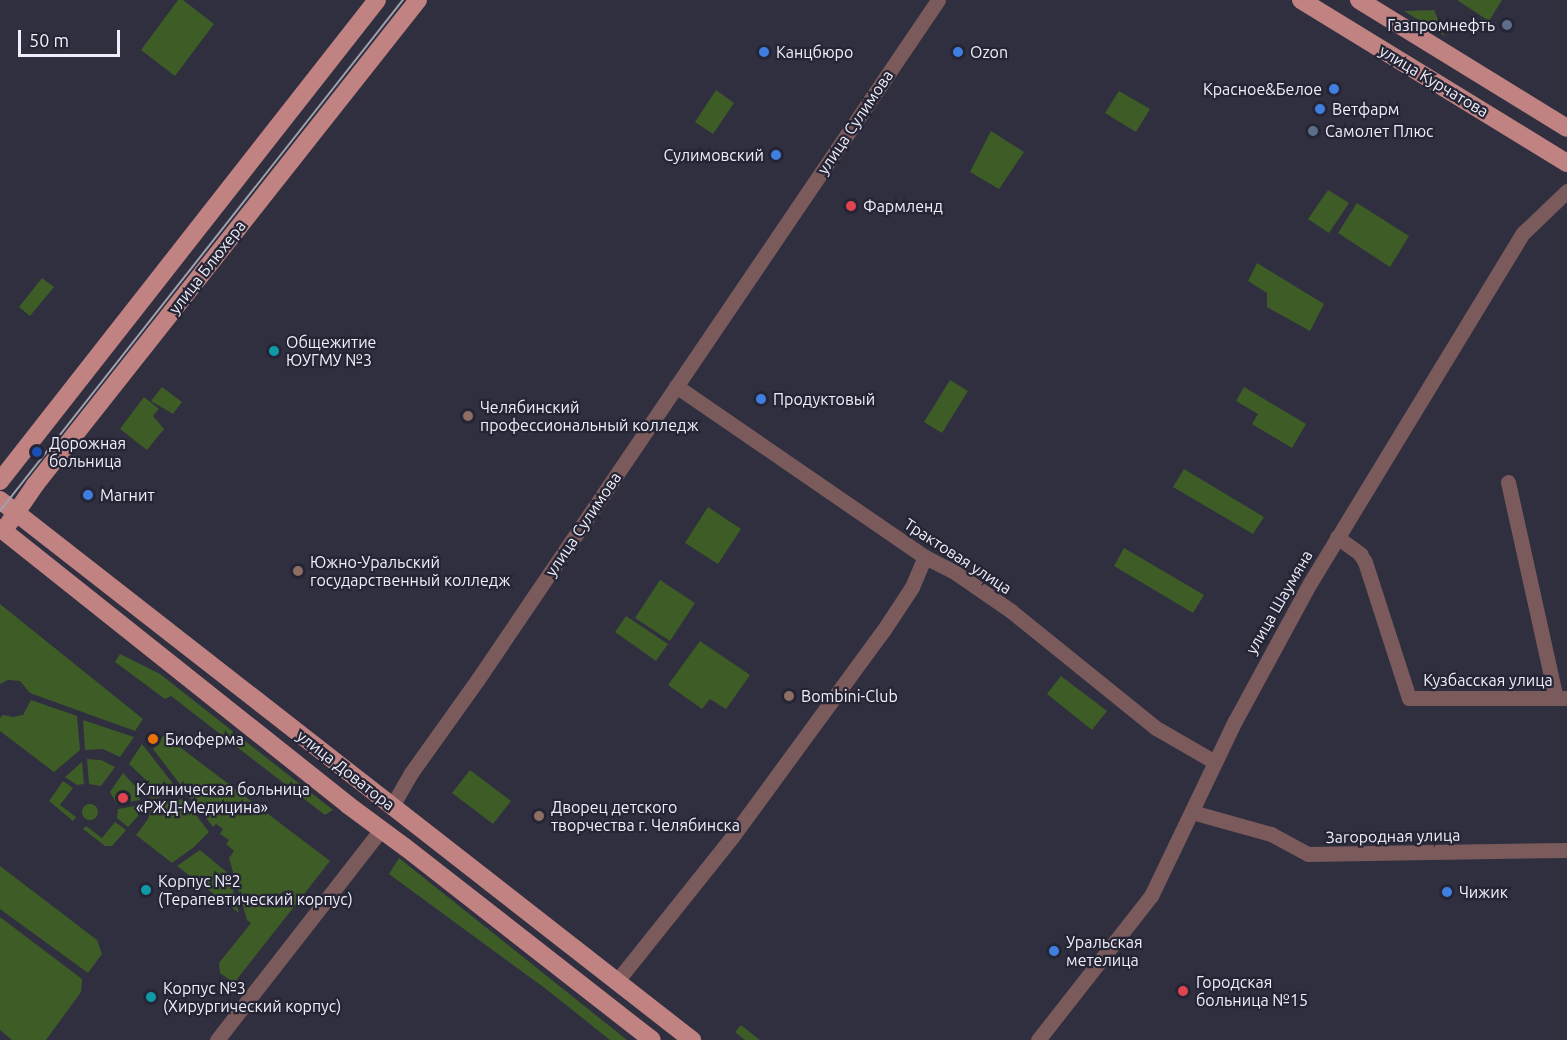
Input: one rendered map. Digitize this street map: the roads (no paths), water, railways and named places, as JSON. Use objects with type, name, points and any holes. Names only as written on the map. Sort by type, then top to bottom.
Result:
[{"type":"main road","name":"улица Блюхера","points":[[0,481],[377,0]]},
{"type":"main road","name":"улица Блюхера","points":[[1,532],[418,0]]},
{"type":"main road","name":"улица Курчатова","points":[[1301,0],[1567,163]]},
{"type":"main road","name":"улица Курчатова","points":[[1359,0],[1567,128]]},
{"type":"main road","name":"улица Доватора","points":[[0,500],[692,1040]]},
{"type":"main road","name":"улица Доватора","points":[[1,532],[652,1040]]},
{"type":"main road","name":"улица Сулимова","points":[[381,829],[392,806]]},
{"type":"street","name":"улица Сулимова","points":[[392,806],[411,773],[938,0]]},
{"type":"street","name":"улица Шаумяна","points":[[1038,1040],[1151,896],[1261,670],[1337,537],[1523,233],[1567,191]]},
{"type":"street","name":"Трактовая улица","points":[[676,387],[925,557],[956,573],[1011,611],[1156,728],[1215,762]]},
{"type":"street","points":[[1508,482],[1561,698]]},
{"type":"street","name":"Кузбасская улица","points":[[1337,537],[1360,554],[1365,562],[1410,698],[1561,698]]},
{"type":"street","points":[[617,981],[732,837],[883,631],[912,587],[925,557]]},
{"type":"street","name":"Загородная улица","points":[[1192,812],[1271,834],[1308,854],[1567,850]]},
{"type":"street","name":"улица Сулимова","points":[[217,1040],[381,829]]},
{"type":"tram line","points":[[0,511],[403,0]]},
{"type":"place","name":"Газпромнефть","points":[[1507,25]]},
{"type":"place","name":"Канцбюро","points":[[764,52]]},
{"type":"place","name":"Ozon","points":[[958,52]]},
{"type":"place","name":"Красное&Белое","points":[[1334,89]]},
{"type":"place","name":"Ветфарм","points":[[1320,109]]},
{"type":"place","name":"Самолет Плюс","points":[[1313,131]]},
{"type":"place","name":"Сулимовский","points":[[776,155]]},
{"type":"place","name":"Фармленд","points":[[851,206]]},
{"type":"place","name":"Общежитие ЮУГМУ №3","points":[[274,351]]},
{"type":"place","name":"Продуктовый","points":[[761,399]]},
{"type":"place","name":"Челябинский профессиональный колледж","points":[[468,416]]},
{"type":"place","name":"Дорожная больница","points":[[37,452]]},
{"type":"place","name":"Магнит","points":[[88,495]]},
{"type":"place","name":"Южно-Уральский государственный колледж","points":[[298,571]]},
{"type":"place","name":"Bombini-Club","points":[[789,696]]},
{"type":"place","name":"Биоферма","points":[[153,739]]},
{"type":"place","name":"Клиническая больница «РЖД-Медицина»","points":[[123,798]]},
{"type":"place","name":"Дворец детского творчества г. Челябинска","points":[[539,816]]},
{"type":"place","name":"Корпус №2 (Терапевтический корпус)","points":[[146,890]]},
{"type":"place","name":"Чижик","points":[[1447,892]]},
{"type":"place","name":"Уральская метелица","points":[[1054,951]]},
{"type":"place","name":"Городская больница №15","points":[[1183,991]]},
{"type":"place","name":"Корпус №3 (Хирургический корпус)","points":[[151,997]]}]
